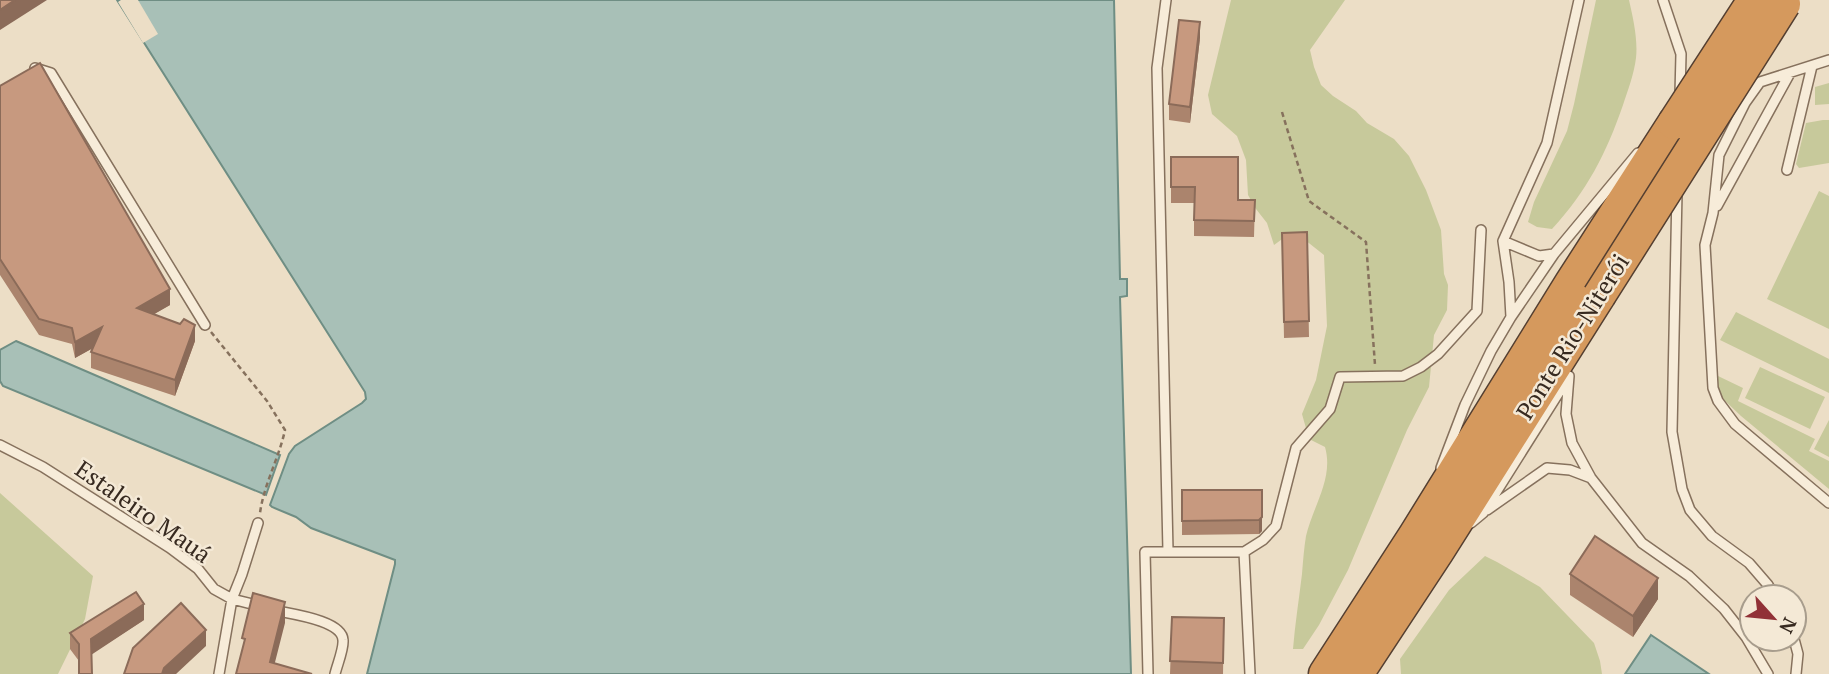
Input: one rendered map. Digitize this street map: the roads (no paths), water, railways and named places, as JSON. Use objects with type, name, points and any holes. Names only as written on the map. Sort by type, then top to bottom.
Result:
[{"type":"highway","name":"Ponte Rio-Niterói","points":[[1357,674],[1391,598],[1426,543],[1571,283],[1677,135],[1754,0]]},
{"type":"highway","name":"Ponte Rio-Niterói","points":[[1426,543],[1579,336],[1599,296],[1787,0]]},
{"type":"highway","name":"Ponte Rio-Niterói","points":[[1325,674],[1391,598]]},
{"type":"lane","points":[[1166,0],[1157,68],[1168,551]]},
{"type":"lane","points":[[1511,317],[1503,241],[1547,143],[1579,0]]},
{"type":"lane","points":[[1663,0],[1681,54],[1672,432],[1682,489],[1690,510],[1712,536],[1749,563],[1766,583]]},
{"type":"lane","points":[[1681,54],[1692,62]]},
{"type":"lane","points":[[1829,60],[1759,82],[1745,103],[1719,155],[1713,212],[1705,245],[1713,388],[1718,401],[1735,424],[1829,503]]},
{"type":"lane","points":[[1787,170],[1812,66]]},
{"type":"lane","points":[[24,74],[36,67],[51,73],[205,325]]},
{"type":"lane","points":[[1703,70],[1713,78]]},
{"type":"lane","points":[[1713,212],[1790,73]]},
{"type":"lane","points":[[1724,87],[1745,103]]},
{"type":"lane","points":[[1426,543],[1465,405],[1511,317],[1554,254],[1631,160],[1646,145],[1677,135]]},
{"type":"lane","points":[[1148,674],[1146,552],[1244,552],[1263,540],[1276,526],[1296,448],[1330,409],[1340,377],[1403,376],[1438,354],[1477,311],[1480,230]]},
{"type":"lane","points":[[1503,241],[1539,256],[1554,254]]},
{"type":"lane","points":[[1572,363],[1566,414],[1572,443],[1591,478],[1642,543],[1689,576],[1724,609],[1746,637],[1768,674]]},
{"type":"lane","points":[[1483,513],[1569,376]]},
{"type":"lane","name":"Estaleiro Mauá","points":[[0,445],[43,467],[170,548],[198,569],[214,589],[232,600]]},
{"type":"lane","points":[[1426,543],[1483,513],[1547,468],[1570,470],[1591,478]]},
{"type":"lane","points":[[219,674],[232,600],[258,523]]},
{"type":"lane","points":[[1244,552],[1250,674]]},
{"type":"lane","points":[[232,600],[329,623],[340,630],[343,640],[335,674]]},
{"type":"lane","points":[[1796,674],[1798,653]]}]
